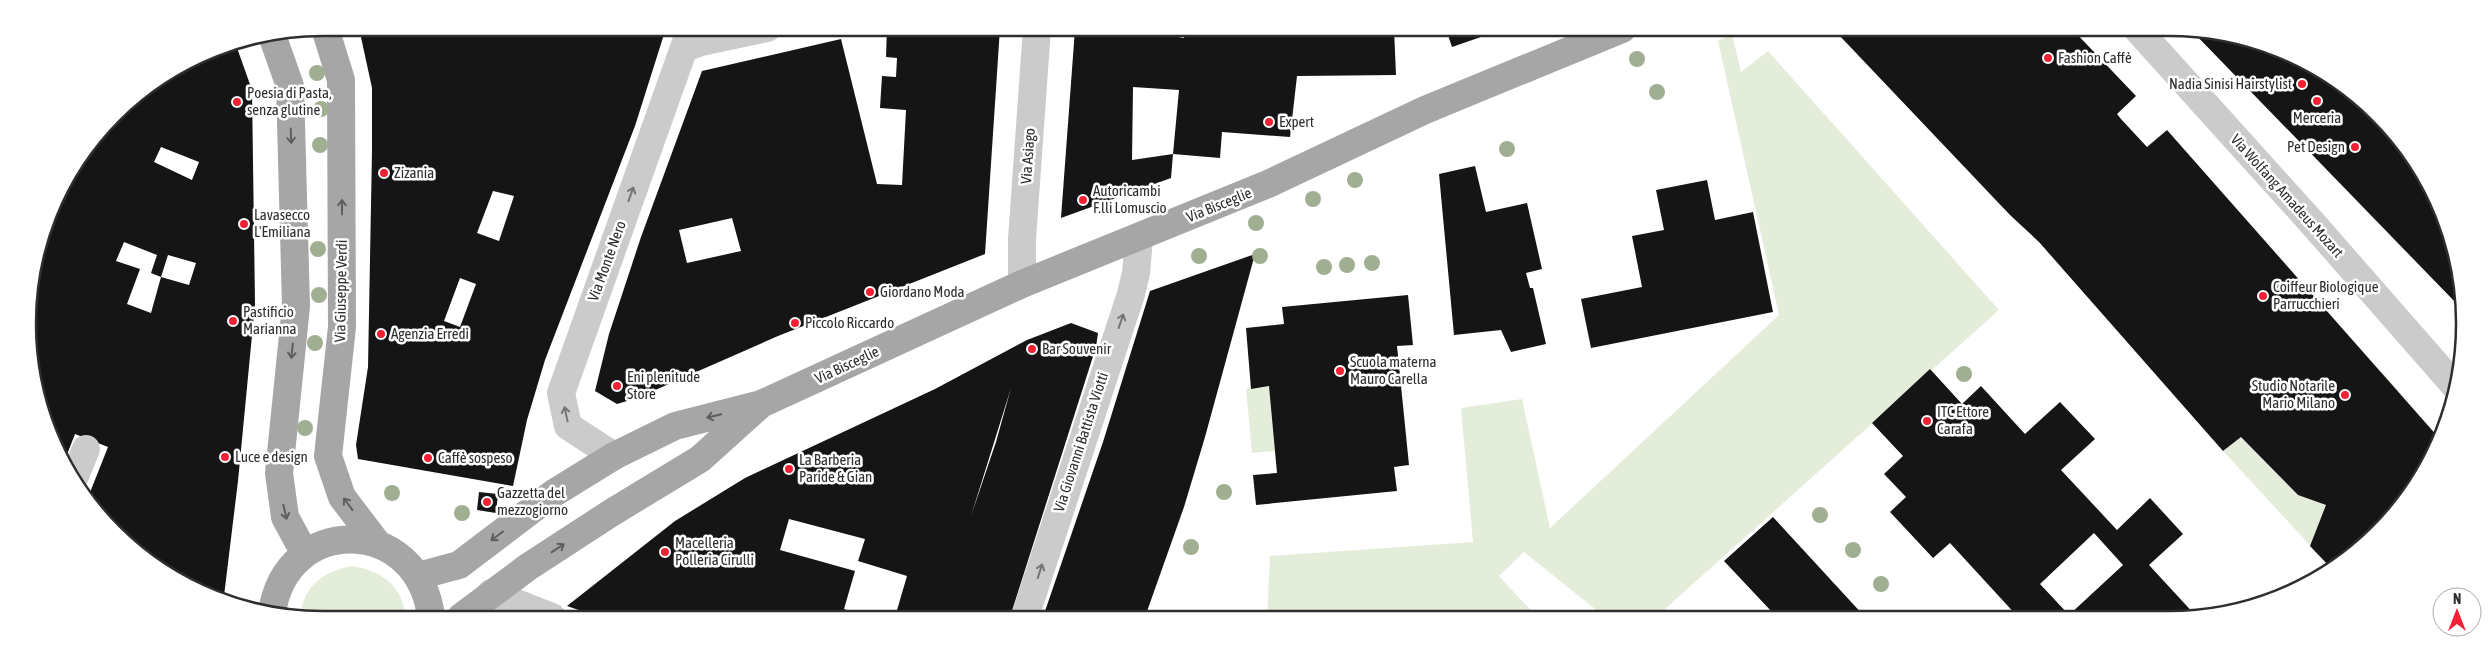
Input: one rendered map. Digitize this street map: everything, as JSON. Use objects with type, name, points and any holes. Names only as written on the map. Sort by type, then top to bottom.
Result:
[{"type":"main road","name":"Via Giuseppe Verdi","points":[[328,36],[342,80],[342,327],[328,456],[342,497],[377,543]]},
{"type":"main road","name":"Via Bisceglie","points":[[418,576],[459,565],[554,493],[614,456],[674,426],[761,404],[1022,284],[1268,184],[1425,110],[1605,36]]},
{"type":"main road","points":[[274,41],[290,86],[296,306],[279,474],[285,517],[305,554]]},
{"type":"main road","name":"Via Bisceglie","points":[[469,611],[492,593],[612,512],[700,459],[761,404]]},
{"type":"main road","name":"Via Giuseppe Verdi","points":[[273,606],[275,596],[286,572],[305,554],[328,543],[352,539],[377,543],[400,556],[418,576],[428,598],[429,611]]},
{"type":"street","name":"Via Monte Nero","points":[[614,456],[568,426],[561,393],[599,282],[688,38],[701,42],[729,36]]},
{"type":"street","name":"Via Asiago","points":[[1022,284],[1022,239],[1036,36]]},
{"type":"street","name":"Via Wolfang Amadeus Mozart","points":[[2143,36],[2450,380]]},
{"type":"street","name":"Via Giovanni Battista Viotti","points":[[1027,611],[1131,294],[1136,273],[1139,238]]},
{"type":"street","points":[[77,471],[86,449]]},
{"type":"street","points":[[492,593],[537,611]]},
{"type":"green space","points":[[1732,36],[1741,72],[1768,51],[1999,310],[1663,611],[1598,611],[1524,552],[1499,576],[1531,611],[1267,611],[1270,556],[1473,542],[1461,408],[1522,399],[1550,528],[1779,315],[1718,41]]},
{"type":"green space","points":[[2381,371],[2401,394],[2348,529],[2343,551],[2326,563],[2223,451],[2241,437],[2298,495],[2326,505]]},
{"type":"green space","points":[[1269,386],[1275,451],[1252,453],[1246,389]]},
{"type":"green space","points":[[352,566],[362,568],[372,571],[389,581],[400,597],[404,611],[302,610],[305,597],[316,582],[342,568]]},
{"type":"building","points":[[361,36],[663,36],[635,126],[545,360],[527,420],[513,486],[358,459],[356,445],[368,367],[372,88]],"holes":[[[493,191],[514,196],[499,241],[477,233]],[[460,278],[476,284],[460,327],[444,321]]]},
{"type":"building","points":[[887,36],[999,36],[985,254],[778,336],[637,398],[617,404],[595,391],[609,334],[641,237],[702,71],[841,39],[877,184],[902,185],[906,110],[880,108],[882,76],[896,77],[897,58],[886,57]],"holes":[[[732,218],[741,251],[687,263],[679,230]]]},
{"type":"building","points":[[1074,36],[1173,36],[1184,38],[1184,36],[1394,36],[1396,75],[1297,76],[1290,137],[1222,132],[1220,158],[1173,154],[1171,178],[1061,218]],"holes":[[[1133,87],[1179,90],[1173,154],[1132,160]]]},
{"type":"building","points":[[1448,36],[1484,36],[1452,47]]},
{"type":"building","points":[[1840,36],[2079,36],[2136,96],[2117,114],[2121,119],[2147,147],[2167,130],[2434,433],[2426,451],[2407,483],[2372,527],[2326,563],[2310,546],[2326,505],[2298,495],[2241,437],[2223,451],[2039,242],[2010,215]]},
{"type":"building","points":[[2199,38],[2225,42],[2261,51],[2296,66],[2328,85],[2372,120],[2407,164],[2426,196],[2441,231],[2446,249],[2455,302]]},
{"type":"building","points":[[237,49],[252,90],[255,304],[238,481],[224,593],[196,581],[164,562],[120,527],[91,491],[108,447],[75,434],[67,453],[51,416],[46,398],[37,342],[37,305],[42,267],[51,231],[58,214],[66,196],[85,164],[120,120],[149,96],[180,75],[196,66]],"holes":[[[161,147],[199,162],[192,180],[154,162]],[[124,242],[157,255],[151,273],[161,277],[151,313],[127,304],[140,269],[116,261]],[[168,255],[196,263],[189,285],[161,277]]]},
{"type":"building","points":[[1475,166],[1486,212],[1527,203],[1542,269],[1526,273],[1530,288],[1533,288],[1546,344],[1511,352],[1501,330],[1454,335],[1439,174]]},
{"type":"building","points":[[1707,180],[1715,220],[1753,212],[1773,312],[1591,348],[1581,299],[1642,287],[1632,236],[1664,230],[1656,190]]},
{"type":"building","points":[[1255,254],[1184,507],[1147,611],[1045,611],[1103,442],[1150,291]]},
{"type":"building","name":"Scuola materna Mauro Carella","points":[[1408,295],[1413,345],[1397,346],[1409,465],[1394,467],[1397,491],[1256,505],[1253,475],[1277,473],[1269,386],[1251,389],[1246,328],[1284,324],[1282,307]]},
{"type":"building","points":[[1071,323],[1098,333],[1096,347],[1012,611],[897,611],[907,576],[858,561],[865,539],[789,519],[780,550],[855,571],[844,609],[849,611],[582,611],[567,606],[675,521],[745,478],[935,389],[1027,340]],"holes":[[[1011,388],[996,442],[971,516]]]},
{"type":"building","points":[[1930,369],[1962,404],[1981,386],[2025,434],[2060,402],[2095,439],[2061,470],[2117,530],[2150,498],[2183,534],[2149,565],[2190,610],[2073,611],[2123,565],[2094,533],[2040,584],[2065,611],[2012,611],[1950,543],[1933,558],[1890,512],[1906,497],[1884,474],[1903,456],[1872,423]]},
{"type":"building","name":"Gazzetta del mezzogiorno","points":[[479,492],[498,494],[496,513],[477,510]]},
{"type":"building","points":[[1773,517],[1859,611],[1771,611],[1724,561]]},
{"type":"place","name":"Fashion Caffè","points":[[2048,58]]},
{"type":"place","name":"Nadia Sinisi Hairstylist","points":[[2302,84]]},
{"type":"place","name":"Merceria","points":[[2317,101]]},
{"type":"place","name":"Poesia di Pasta, senza glutine","points":[[237,102]]},
{"type":"place","name":"Expert","points":[[1269,122]]},
{"type":"place","name":"Pet Design","points":[[2355,147]]},
{"type":"place","name":"Zizania","points":[[384,173]]},
{"type":"place","name":"Autoricambi F.lli Lomuscio","points":[[1083,200]]},
{"type":"place","name":"Lavasecco L'Emiliana","points":[[244,224]]},
{"type":"place","name":"Giordano Moda","points":[[870,292]]},
{"type":"place","name":"Coiffeur Biologique Parrucchieri","points":[[2263,296]]},
{"type":"place","name":"Pastificio Marianna","points":[[233,321]]},
{"type":"place","name":"Piccolo Riccardo","points":[[795,323]]},
{"type":"place","name":"Agenzia Erredì","points":[[381,334]]},
{"type":"place","name":"Bar Souvenir","points":[[1032,349]]},
{"type":"place","name":"Scuola materna Mauro Carella","points":[[1340,371]]},
{"type":"place","name":"Eni plenitude Store","points":[[617,386]]},
{"type":"place","name":"Studio Notarile Mario Milano","points":[[2345,395]]},
{"type":"place","name":"ITC Ettore Carafa","points":[[1927,421]]},
{"type":"place","name":"Luce e design","points":[[225,457]]},
{"type":"place","name":"Caffè sospeso","points":[[428,458]]},
{"type":"place","name":"La Barberia Paride & Gian","points":[[789,469]]},
{"type":"place","name":"Gazzetta del mezzogiorno","points":[[487,502]]},
{"type":"place","name":"Macelleria Polleria Cirulli","points":[[665,552]]}]
